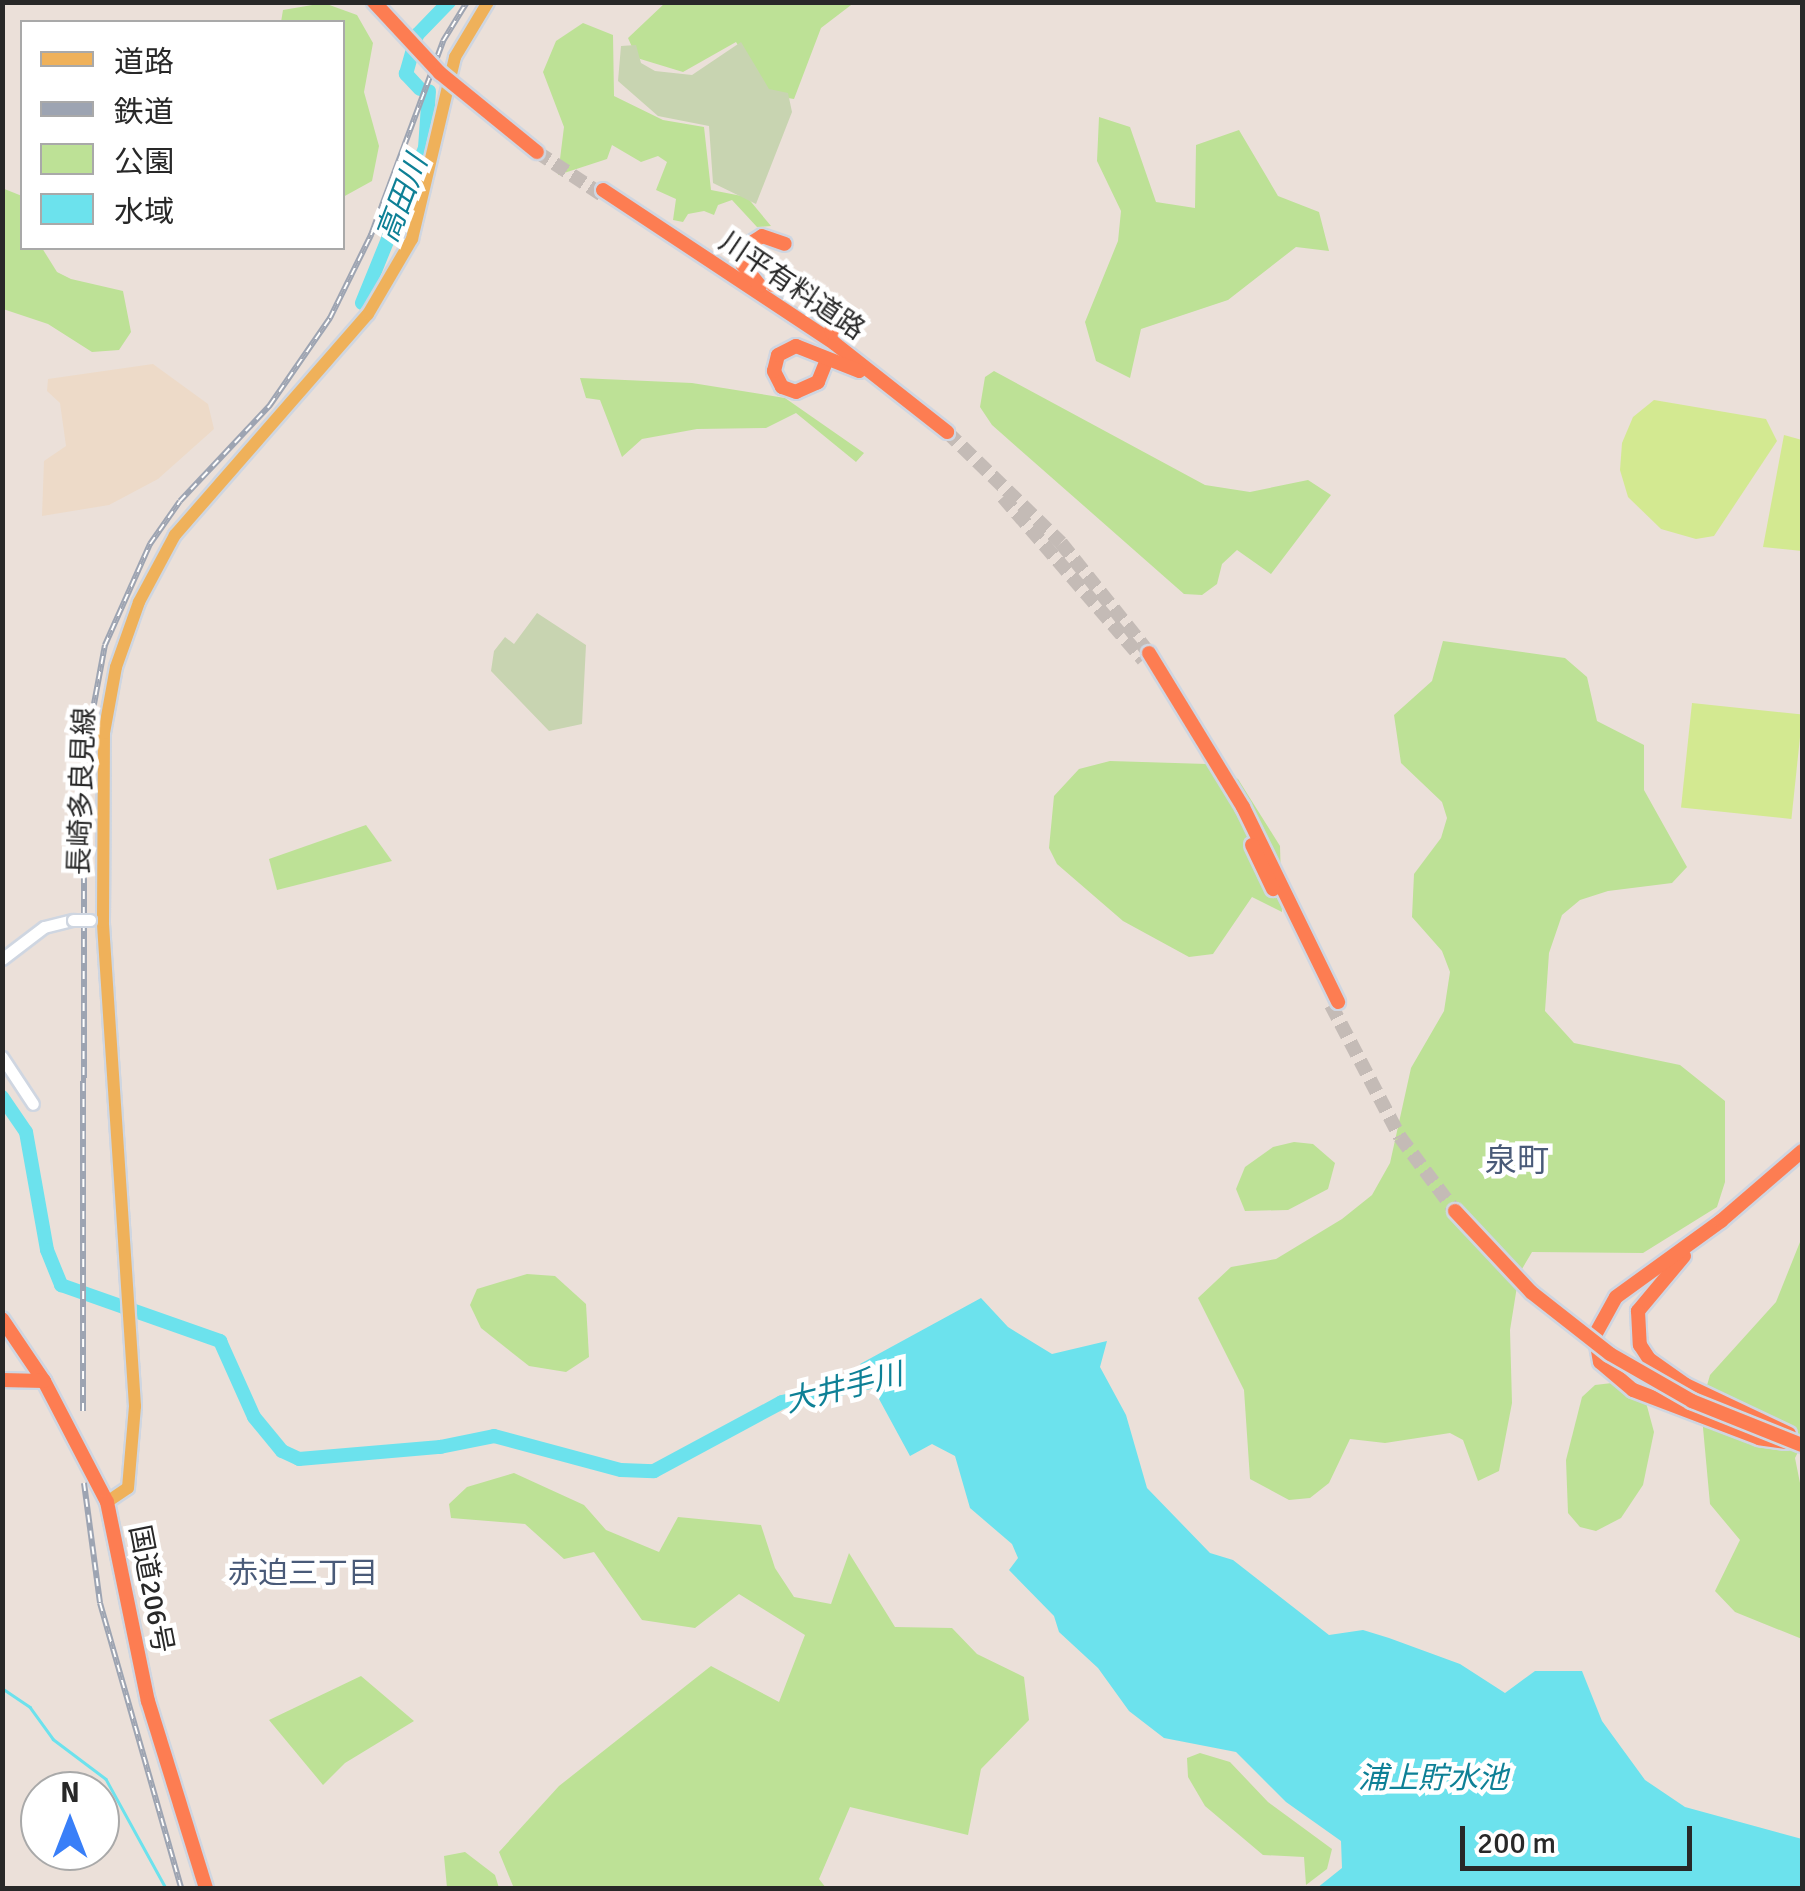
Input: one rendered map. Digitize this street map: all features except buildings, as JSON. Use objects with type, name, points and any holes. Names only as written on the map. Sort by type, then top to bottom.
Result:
[{"type":"highway","points":[[374,2],[440,73],[540,149],[444,68],[382,2]]},
{"type":"highway","name":"川平有料道路","points":[[602,192],[833,338],[944,435],[869,376],[602,192]]},
{"type":"highway","points":[[785,244],[754,237],[743,248],[742,264],[755,282],[833,338]]},
{"type":"highway","points":[[773,286],[802,286],[818,294],[830,309],[833,338]]},
{"type":"highway","points":[[826,362],[818,382],[796,392],[782,387],[774,371],[785,350],[807,347],[869,376]]},
{"type":"highway","points":[[1149,658],[1243,807],[1334,1004]]},
{"type":"highway","points":[[1801,1442],[1686,1385],[1648,1360],[1640,1345],[1638,1312],[1651,1288],[1802,1151]]},
{"type":"highway","points":[[1458,1210],[1534,1288],[1614,1350],[1694,1397],[1801,1442]]},
{"type":"highway","points":[[1726,1217],[1605,1309],[1595,1335],[1600,1362],[1614,1379],[1671,1405],[1759,1438],[1801,1442]]},
{"type":"highway","name":"国道206号","points":[[2,1319],[44,1381],[108,1502],[148,1700],[206,1888]]},
{"type":"highway","points":[[3,1377],[16,1370],[19,1345]]},
{"type":"highway","points":[[3,1377],[44,1381]]},
{"type":"main road","name":"長崎多良見線","points":[[108,1502],[128,1488],[133,1460],[131,1326],[96,921],[104,733],[139,602],[207,493],[316,377],[394,270],[429,188],[455,56],[488,2]]},
{"type":"main road","points":[[2,959],[44,927],[72,920],[96,921]]},
{"type":"main road","points":[[2,1057],[33,1104]]},
{"type":"shaded area","points":[[153,364],[208,404],[214,429],[158,479],[109,505],[42,516],[44,461],[66,446],[60,403],[47,391],[48,379]]},
{"type":"green space","points":[[855,2],[821,28],[794,99],[769,95],[736,42],[683,72],[637,58],[628,38],[665,3]]},
{"type":"green space","points":[[324,3],[357,15],[373,43],[364,92],[379,146],[372,181],[345,196],[345,20],[281,20],[283,10]]},
{"type":"green space","points":[[583,23],[613,35],[614,96],[663,120],[704,127],[711,190],[747,197],[771,226],[757,227],[732,200],[718,205],[714,215],[704,211],[688,214],[683,222],[673,220],[676,199],[656,190],[667,162],[658,156],[641,162],[612,145],[607,159],[558,175],[564,127],[543,72],[556,41]]},
{"type":"green space","points":[[741,42],[769,89],[788,93],[792,112],[756,204],[713,183],[709,126],[658,116],[618,81],[621,46],[636,45],[641,63],[655,71],[692,75]]},
{"type":"green space","points":[[1099,117],[1130,127],[1156,202],[1195,208],[1196,145],[1239,130],[1278,196],[1319,212],[1329,251],[1296,247],[1228,300],[1141,329],[1130,378],[1096,361],[1085,322],[1118,241],[1121,211],[1097,161]]},
{"type":"green space","points":[[2,188],[20,195],[20,250],[43,250],[57,272],[123,291],[131,332],[119,350],[92,352],[48,324],[3,309]]},
{"type":"green space","points":[[994,371],[1205,485],[1250,492],[1308,480],[1331,495],[1271,574],[1237,550],[1222,564],[1217,584],[1202,595],[1184,594],[992,425],[980,407],[985,377]]},
{"type":"green space","points":[[580,378],[692,383],[785,398],[864,453],[856,462],[796,413],[766,428],[697,429],[642,439],[622,457],[600,400],[586,398]]},
{"type":"green space","points":[[1654,400],[1766,419],[1777,441],[1714,536],[1696,539],[1661,529],[1628,497],[1620,470],[1622,443],[1633,417]]},
{"type":"green space","points":[[1784,435],[1802,440],[1802,551],[1763,547]]},
{"type":"green space","points":[[537,613],[586,645],[582,724],[549,731],[491,671],[494,651],[505,637],[514,644]]},
{"type":"green space","points":[[1443,641],[1565,658],[1587,677],[1597,721],[1644,745],[1644,790],[1687,867],[1672,883],[1608,891],[1580,900],[1562,915],[1549,953],[1545,1011],[1574,1043],[1680,1065],[1725,1101],[1725,1182],[1717,1207],[1643,1253],[1532,1252],[1519,1274],[1510,1330],[1512,1403],[1499,1471],[1478,1481],[1463,1440],[1450,1433],[1385,1443],[1350,1439],[1329,1483],[1310,1498],[1289,1500],[1250,1479],[1244,1390],[1198,1298],[1231,1267],[1276,1259],[1342,1219],[1372,1195],[1390,1163],[1411,1068],[1444,1011],[1450,972],[1442,951],[1412,917],[1414,874],[1441,838],[1447,818],[1442,802],[1401,763],[1394,715],[1432,681]]},
{"type":"green space","points":[[1692,703],[1802,715],[1791,819],[1681,807]]},
{"type":"green space","points":[[1110,761],[1207,764],[1238,779],[1280,846],[1282,912],[1252,897],[1213,954],[1189,957],[1123,921],[1057,864],[1049,848],[1054,796],[1079,769]]},
{"type":"green space","points":[[366,825],[392,861],[277,890],[269,859]]},
{"type":"green space","points":[[1294,1142],[1313,1144],[1335,1163],[1328,1189],[1288,1210],[1245,1211],[1236,1189],[1245,1167],[1273,1147]]},
{"type":"green space","points":[[1802,1237],[1802,1444],[1795,1458],[1802,1493],[1802,1639],[1735,1612],[1715,1591],[1740,1540],[1710,1504],[1701,1406],[1710,1375],[1776,1302]]},
{"type":"green space","points":[[527,1274],[555,1276],[586,1304],[589,1357],[566,1372],[529,1366],[481,1328],[470,1305],[477,1289]]},
{"type":"green space","points":[[1612,1383],[1644,1395],[1654,1432],[1643,1485],[1621,1518],[1596,1531],[1580,1527],[1568,1513],[1566,1460],[1582,1397],[1595,1385]]},
{"type":"green space","points":[[514,1473],[584,1505],[606,1530],[659,1552],[678,1517],[761,1525],[775,1568],[794,1597],[831,1604],[849,1553],[895,1627],[952,1628],[977,1654],[1024,1677],[1029,1720],[981,1769],[968,1835],[850,1807],[819,1879],[826,1888],[513,1886],[499,1852],[559,1786],[711,1666],[779,1702],[805,1635],[739,1594],[695,1628],[642,1620],[594,1552],[564,1559],[525,1524],[451,1518],[449,1504],[467,1487]]},
{"type":"green space","points":[[361,1676],[414,1721],[345,1763],[323,1785],[269,1720]]},
{"type":"green space","points":[[1200,1753],[1230,1762],[1268,1802],[1332,1849],[1327,1869],[1306,1885],[1304,1857],[1263,1855],[1205,1806],[1188,1777],[1187,1758]]},
{"type":"green space","points":[[465,1852],[495,1875],[499,1888],[447,1888],[444,1856]]},
{"type":"water","name":"浦上貯水池","points":[[981,1298],[1008,1327],[1052,1354],[1107,1341],[1100,1367],[1126,1415],[1147,1488],[1210,1553],[1233,1560],[1329,1635],[1363,1630],[1389,1638],[1460,1664],[1505,1693],[1535,1671],[1582,1671],[1602,1721],[1645,1780],[1685,1807],[1802,1839],[1802,1888],[1317,1888],[1342,1868],[1341,1841],[1286,1802],[1236,1752],[1164,1738],[1129,1711],[1098,1668],[1059,1632],[1054,1616],[1009,1570],[1018,1558],[1012,1544],[970,1508],[955,1456],[932,1444],[910,1456],[860,1364]]},
{"type":"waterway","name":"高田川","points":[[420,89],[406,74],[417,35],[449,2]]},
{"type":"waterway","name":"高田川","points":[[362,303],[425,148],[429,91]]},
{"type":"waterway","name":"大井手川","points":[[2,1097],[26,1132],[47,1250],[61,1285],[220,1341],[254,1417],[282,1451],[299,1459],[440,1447],[494,1436],[621,1470],[654,1471],[782,1402],[888,1378]]},
{"type":"waterway","points":[[2,1688],[30,1707],[53,1739],[106,1779],[166,1888]]},
{"type":"tunnel","points":[[537,152],[601,194]]},
{"type":"tunnel","points":[[947,432],[1061,543],[1149,653]]},
{"type":"tunnel","points":[[1003,497],[1143,660]]},
{"type":"tunnel","points":[[1331,1005],[1400,1137],[1455,1211]]},
{"type":"railway","points":[[83,1411],[84,758],[105,645],[150,544],[180,501],[270,405],[330,318],[371,235],[443,41],[467,2]]},
{"type":"railway","points":[[84,1483],[100,1603],[181,1888]]},
{"type":"district","name":"泉町","points":[[1517,1161]]},
{"type":"district","name":"赤迫三丁目","points":[[303,1574]]}]
